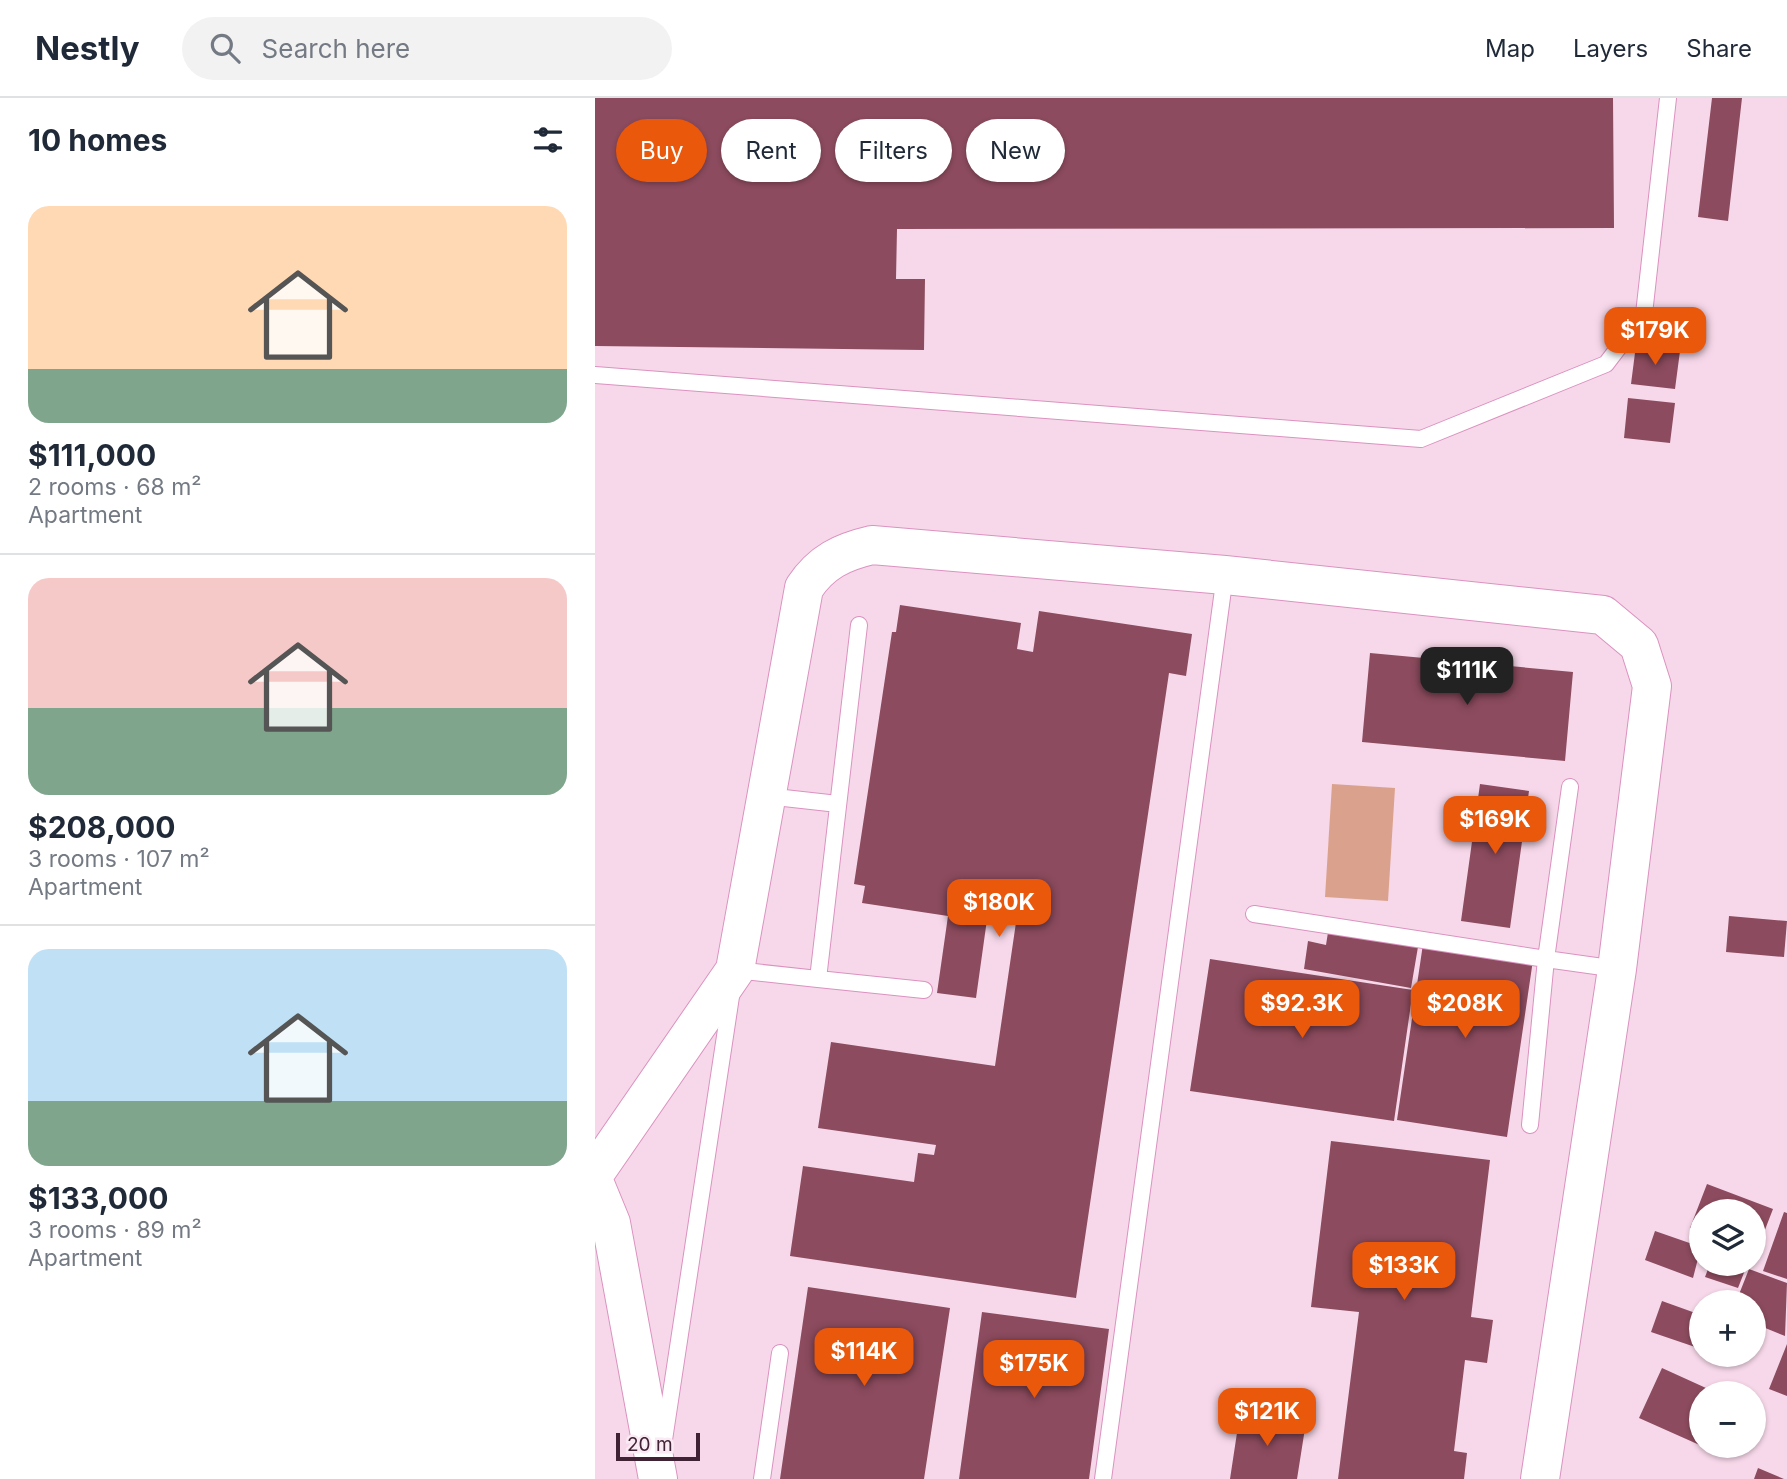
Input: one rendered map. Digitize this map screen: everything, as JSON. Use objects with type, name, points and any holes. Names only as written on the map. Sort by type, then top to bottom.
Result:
[{"type":"street","points":[[595,1172],[735,970],[804,589],[824,564],[846,551],[872,545],[1225,575],[1603,615],[1639,645],[1652,686],[1617,969],[1541,1479]]},
{"type":"street","points":[[595,1184],[611,1223],[658,1479]]},
{"type":"lane","points":[[595,375],[1421,439],[1606,363],[1644,314],[1668,98]]},
{"type":"lane","points":[[1103,1479],[1225,575]]},
{"type":"lane","points":[[818,979],[859,625]]},
{"type":"lane","points":[[1530,1125],[1546,959],[1570,787]]},
{"type":"lane","points":[[766,796],[838,804]]},
{"type":"lane","points":[[1254,914],[1617,969]]},
{"type":"lane","points":[[658,1479],[735,970],[923,990]]},
{"type":"lane","points":[[762,1479],[780,1353]]},
{"type":"shaded area","points":[[1332,784],[1395,788],[1388,901],[1325,897]]},
{"type":"building","points":[[595,98],[1613,98],[1614,228],[897,229],[896,279],[925,279],[924,350],[595,346]]},
{"type":"building","points":[[1712,98],[1742,98],[1728,221],[1698,217]]},
{"type":"building","points":[[1636,345],[1680,351],[1675,389],[1631,384]]},
{"type":"building","points":[[1628,398],[1675,403],[1670,443],[1624,438]]},
{"type":"building","points":[[900,605],[1021,623],[1017,649],[1033,652],[1039,611],[1192,634],[1186,676],[1169,673],[1076,1298],[790,1256],[803,1166],[914,1182],[918,1153],[934,1155],[936,1145],[818,1128],[831,1042],[995,1066],[1019,902],[990,898],[976,998],[937,993],[948,916],[862,903],[865,886],[854,884],[892,632],[896,632]]},
{"type":"building","points":[[1370,653],[1573,672],[1565,761],[1362,742]]},
{"type":"building","points":[[1480,784],[1529,791],[1510,928],[1461,921]]},
{"type":"building","points":[[1729,916],[1787,921],[1784,957],[1726,952]]},
{"type":"building","points":[[1329,926],[1419,941],[1411,988],[1304,969],[1308,941],[1326,945]]},
{"type":"building","points":[[1423,944],[1533,960],[1507,1137],[1397,1120]]},
{"type":"building","points":[[1210,959],[1413,990],[1394,1121],[1190,1091]]},
{"type":"building","points":[[1331,1141],[1490,1160],[1471,1317],[1493,1320],[1487,1363],[1465,1360],[1454,1451],[1467,1453],[1464,1479],[1338,1479],[1359,1312],[1311,1307]]},
{"type":"building","points":[[1707,1184],[1747,1199],[1701,1199]]},
{"type":"building","points":[[1766,1206],[1773,1209],[1766,1227]]},
{"type":"building","points":[[1784,1212],[1787,1213],[1787,1279],[1766,1272],[1766,1263]]},
{"type":"building","points":[[1655,1231],[1689,1243],[1689,1276],[1693,1278],[1645,1260]]},
{"type":"building","points":[[1766,1275],[1787,1283],[1785,1336],[1766,1328],[1766,1290],[1741,1290],[1746,1276]]},
{"type":"building","points":[[1705,1276],[1743,1276],[1738,1288]]},
{"type":"building","points":[[808,1287],[950,1308],[924,1479],[780,1479]]},
{"type":"building","points":[[1662,1301],[1689,1311],[1689,1345],[1651,1332]]},
{"type":"building","points":[[982,1312],[1109,1329],[1089,1479],[959,1479]]},
{"type":"building","points":[[1787,1344],[1787,1396],[1769,1389]]},
{"type":"building","points":[[1662,1368],[1691,1381],[1689,1441],[1639,1418]]},
{"type":"building","points":[[1240,1413],[1306,1422],[1297,1479],[1230,1479]]},
{"type":"building","points":[[1758,1468],[1784,1479],[1754,1479]]}]
